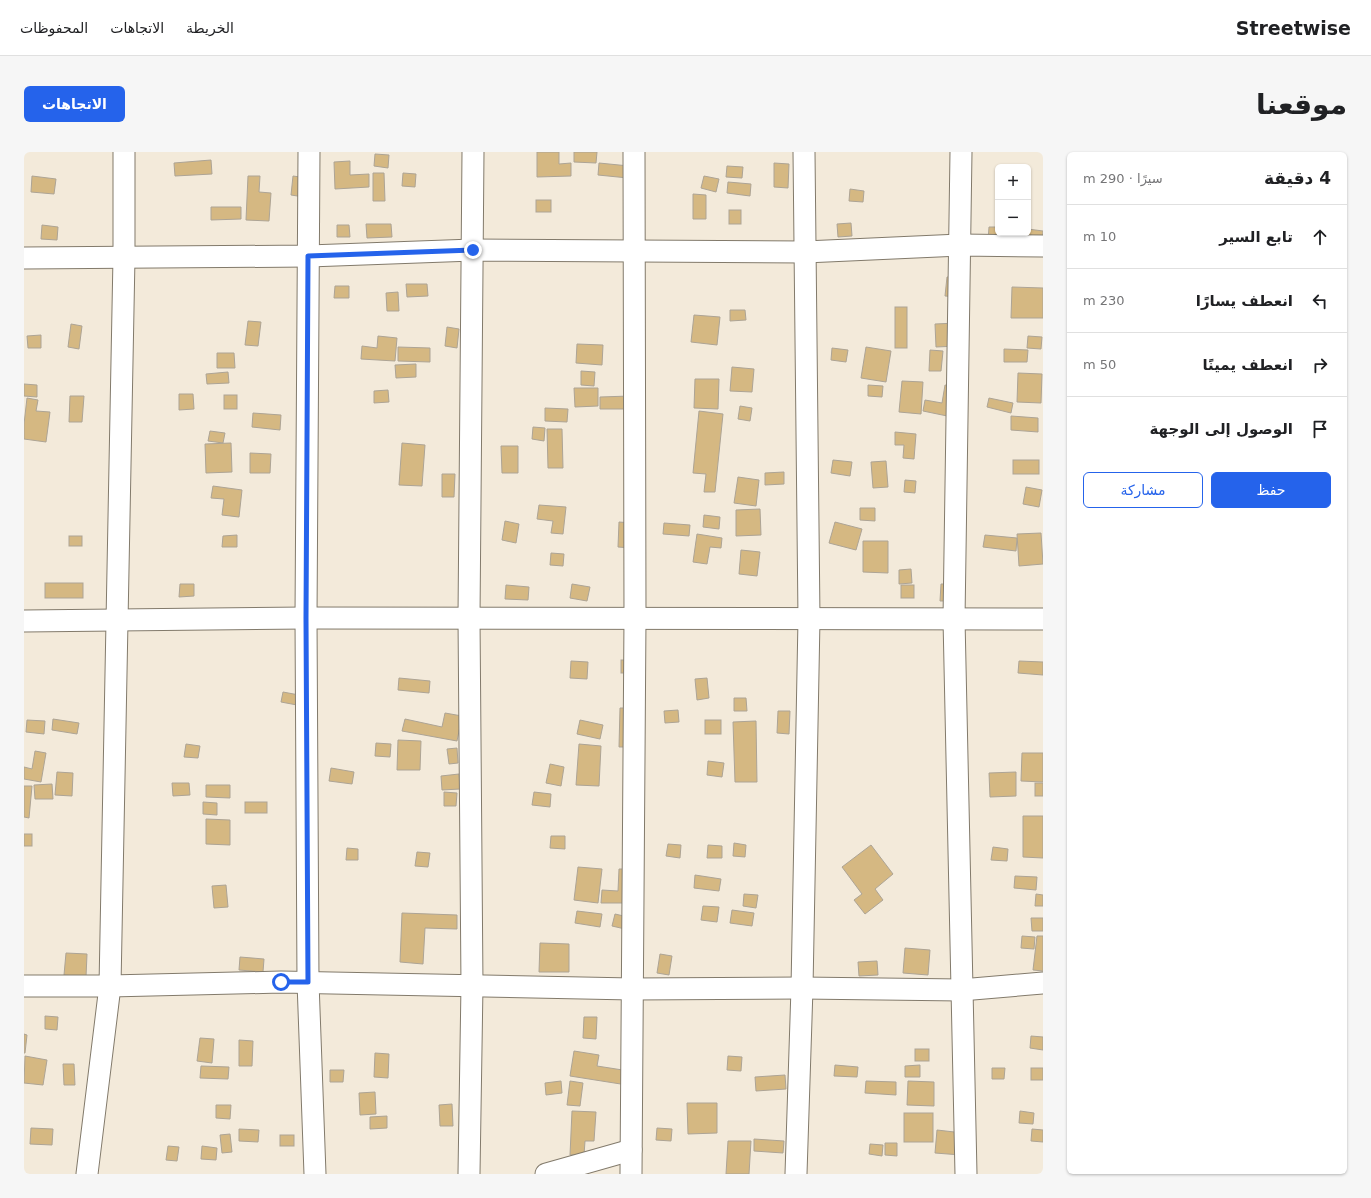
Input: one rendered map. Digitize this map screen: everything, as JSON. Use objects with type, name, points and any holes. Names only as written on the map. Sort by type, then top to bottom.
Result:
[{"type":"street","points":[[92,1168],[110,986],[124,257],[124,152]]},
{"type":"street","points":[[309,152],[306,618],[308,982],[315,1174]]},
{"type":"street","points":[[469,1174],[472,985],[469,618],[473,152]]},
{"type":"street","points":[[631,1174],[635,618],[634,152]]},
{"type":"street","points":[[796,1174],[802,988],[809,618],[804,152]]},
{"type":"street","points":[[962,152],[954,619],[966,1174]]},
{"type":"street","points":[[24,258],[308,256],[473,250],[805,252],[960,245],[1043,246]]},
{"type":"street","points":[[24,620],[306,618],[1043,619]]},
{"type":"street","points":[[24,986],[110,986],[308,982],[632,988],[962,990],[1043,983]]},
{"type":"street","points":[[546,1174],[631,1150]]},
{"type":"building","points":[[537,152],[559,152],[559,164],[571,163],[571,176],[537,177]]},
{"type":"building","points":[[574,152],[597,152],[596,163],[574,162]]},
{"type":"building","points":[[375,154],[389,155],[388,168],[374,166]]},
{"type":"building","points":[[211,160],[212,174],[175,176],[174,163]]},
{"type":"building","points":[[350,161],[350,175],[369,174],[369,187],[335,189],[334,162]]},
{"type":"building","points":[[599,163],[629,166],[628,178],[598,175]]},
{"type":"building","points":[[774,163],[789,164],[788,188],[774,187]]},
{"type":"building","points":[[727,166],[743,167],[742,178],[726,177]]},
{"type":"building","points":[[373,173],[384,173],[385,201],[373,201]]},
{"type":"building","points":[[403,173],[416,174],[415,187],[402,186]]},
{"type":"building","points":[[32,176],[56,179],[54,194],[31,192]]},
{"type":"building","points":[[248,176],[260,176],[259,192],[271,193],[269,221],[246,220]]},
{"type":"building","points":[[293,176],[307,178],[304,197],[291,195]]},
{"type":"building","points":[[704,176],[719,179],[716,192],[701,188]]},
{"type":"building","points":[[728,182],[751,184],[750,196],[727,193]]},
{"type":"building","points":[[850,189],[864,191],[863,202],[849,201]]},
{"type":"building","points":[[693,194],[706,195],[706,219],[693,219]]},
{"type":"building","points":[[536,200],[551,200],[551,212],[536,212]]},
{"type":"building","points":[[211,207],[241,207],[241,219],[211,220]]},
{"type":"building","points":[[729,210],[741,210],[741,224],[729,224]]},
{"type":"building","points":[[851,223],[852,236],[838,237],[837,224]]},
{"type":"building","points":[[366,224],[391,224],[392,237],[367,238]]},
{"type":"building","points":[[42,225],[58,227],[57,240],[41,239]]},
{"type":"building","points":[[337,225],[349,225],[350,237],[337,237]]},
{"type":"building","points":[[989,227],[995,227],[995,236],[1003,236],[1003,242],[988,241]]},
{"type":"building","points":[[1031,229],[1043,231],[1042,242],[1012,239],[1012,236],[1031,236]]},
{"type":"building","points":[[947,277],[960,277],[959,297],[945,296]]},
{"type":"building","points":[[406,284],[427,284],[428,296],[407,297]]},
{"type":"building","points":[[335,286],[349,286],[349,298],[334,298]]},
{"type":"building","points":[[1012,287],[1043,288],[1043,318],[1011,318]]},
{"type":"building","points":[[398,292],[399,311],[387,311],[386,293]]},
{"type":"building","points":[[895,307],[907,307],[907,348],[895,348]]},
{"type":"building","points":[[730,310],[745,310],[746,320],[730,321]]},
{"type":"building","points":[[694,315],[720,317],[717,345],[691,342]]},
{"type":"building","points":[[248,321],[261,322],[258,346],[245,345]]},
{"type":"building","points":[[957,323],[958,346],[936,347],[935,324]]},
{"type":"building","points":[[71,324],[82,326],[79,349],[68,347]]},
{"type":"building","points":[[447,327],[459,329],[457,348],[445,346]]},
{"type":"building","points":[[41,335],[41,348],[28,348],[27,336]]},
{"type":"building","points":[[378,336],[397,338],[395,361],[361,359],[362,346],[377,348]]},
{"type":"building","points":[[1028,336],[1042,337],[1041,349],[1027,348]]},
{"type":"building","points":[[577,344],[603,345],[602,365],[576,363]]},
{"type":"building","points":[[398,347],[430,348],[430,362],[398,361]]},
{"type":"building","points":[[866,347],[891,351],[886,382],[861,378]]},
{"type":"building","points":[[832,348],[848,350],[846,362],[831,360]]},
{"type":"building","points":[[1004,349],[1028,350],[1027,362],[1004,362]]},
{"type":"building","points":[[930,350],[943,351],[941,371],[929,371]]},
{"type":"building","points":[[217,353],[234,353],[235,368],[217,368]]},
{"type":"building","points":[[416,364],[416,377],[396,378],[395,365]]},
{"type":"building","points":[[732,367],[754,369],[752,392],[730,391]]},
{"type":"building","points":[[581,371],[595,372],[594,386],[581,385]]},
{"type":"building","points":[[228,372],[229,383],[207,384],[206,374]]},
{"type":"building","points":[[1018,373],[1042,374],[1041,403],[1017,402]]},
{"type":"building","points":[[695,379],[719,379],[718,409],[694,408]]},
{"type":"building","points":[[902,381],[923,382],[921,414],[899,412]]},
{"type":"building","points":[[24,384],[37,385],[37,397],[24,396]]},
{"type":"building","points":[[868,385],[883,386],[882,397],[868,396]]},
{"type":"building","points":[[945,385],[957,387],[952,417],[923,411],[925,400],[942,403]]},
{"type":"building","points":[[574,388],[598,388],[598,406],[575,407]]},
{"type":"building","points":[[388,390],[389,402],[374,403],[374,391]]},
{"type":"building","points":[[179,394],[193,394],[194,409],[179,410]]},
{"type":"building","points":[[224,395],[237,395],[237,409],[224,409]]},
{"type":"building","points":[[70,396],[84,396],[82,422],[69,422]]},
{"type":"building","points":[[630,396],[630,409],[600,409],[600,397]]},
{"type":"building","points":[[27,398],[38,400],[36,411],[50,412],[46,442],[24,439]]},
{"type":"building","points":[[989,398],[1013,403],[1011,413],[987,407]]},
{"type":"building","points":[[740,406],[752,408],[750,421],[738,419]]},
{"type":"building","points":[[545,408],[568,409],[567,422],[545,421]]},
{"type":"building","points":[[699,411],[723,414],[715,492],[704,492],[706,474],[693,473]]},
{"type":"building","points":[[253,413],[281,415],[280,430],[252,427]]},
{"type":"building","points":[[1011,416],[1038,418],[1038,432],[1011,430]]},
{"type":"building","points":[[533,427],[545,428],[544,441],[532,439]]},
{"type":"building","points":[[547,429],[562,429],[563,468],[548,468]]},
{"type":"building","points":[[210,431],[225,433],[223,443],[208,441]]},
{"type":"building","points":[[895,432],[916,434],[914,459],[903,458],[904,445],[895,445]]},
{"type":"building","points":[[231,443],[232,472],[206,473],[205,444]]},
{"type":"building","points":[[402,443],[425,445],[422,486],[399,485]]},
{"type":"building","points":[[501,446],[518,446],[518,473],[502,473]]},
{"type":"building","points":[[250,453],[271,454],[270,473],[250,473]]},
{"type":"building","points":[[833,460],[852,462],[850,476],[831,473]]},
{"type":"building","points":[[1013,460],[1039,460],[1039,474],[1013,474]]},
{"type":"building","points":[[886,461],[888,487],[873,488],[871,462]]},
{"type":"building","points":[[784,472],[784,484],[765,485],[765,473]]},
{"type":"building","points":[[442,474],[455,474],[454,497],[442,497]]},
{"type":"building","points":[[738,477],[759,480],[756,506],[734,503]]},
{"type":"building","points":[[905,480],[916,481],[915,493],[904,492]]},
{"type":"building","points":[[213,486],[242,490],[239,517],[222,515],[224,499],[211,498]]},
{"type":"building","points":[[1026,487],[1042,490],[1039,507],[1023,504]]},
{"type":"building","points":[[539,505],[566,507],[563,534],[551,533],[553,521],[537,519]]},
{"type":"building","points":[[860,508],[875,508],[875,521],[860,520]]},
{"type":"building","points":[[760,509],[761,535],[736,536],[736,510]]},
{"type":"building","points":[[704,515],[720,517],[719,529],[703,527]]},
{"type":"building","points":[[505,521],[519,524],[516,543],[502,540]]},
{"type":"building","points":[[619,522],[632,523],[631,548],[618,547]]},
{"type":"building","points":[[835,522],[862,529],[856,550],[829,543]]},
{"type":"building","points":[[664,523],[690,525],[689,536],[663,534]]},
{"type":"building","points":[[1041,533],[1043,564],[1019,566],[1017,534]]},
{"type":"building","points":[[697,534],[722,538],[721,548],[710,547],[707,564],[693,562]]},
{"type":"building","points":[[237,535],[237,547],[222,547],[223,536]]},
{"type":"building","points":[[985,535],[1017,538],[1016,551],[983,547]]},
{"type":"building","points":[[69,536],[82,536],[82,546],[69,546]]},
{"type":"building","points":[[863,541],[888,541],[888,573],[863,572]]},
{"type":"building","points":[[741,550],[760,552],[757,576],[739,574]]},
{"type":"building","points":[[551,553],[564,554],[563,566],[550,565]]},
{"type":"building","points":[[911,569],[912,583],[899,584],[899,570]]},
{"type":"building","points":[[45,583],[83,583],[83,598],[45,598]]},
{"type":"building","points":[[180,584],[194,584],[194,596],[179,597]]},
{"type":"building","points":[[572,584],[590,587],[587,601],[570,598]]},
{"type":"building","points":[[941,584],[954,584],[954,601],[940,601]]},
{"type":"building","points":[[506,585],[529,587],[528,600],[505,599]]},
{"type":"building","points":[[901,585],[914,585],[914,598],[901,598]]},
{"type":"building","points":[[621,660],[633,660],[633,673],[621,673]]},
{"type":"building","points":[[571,661],[588,662],[587,679],[570,678]]},
{"type":"building","points":[[1019,661],[1043,662],[1043,675],[1018,673]]},
{"type":"building","points":[[399,678],[430,681],[429,693],[398,690]]},
{"type":"building","points":[[707,678],[709,698],[697,700],[695,679]]},
{"type":"building","points":[[283,692],[299,695],[297,705],[281,702]]},
{"type":"building","points":[[734,698],[746,698],[747,711],[734,711]]},
{"type":"building","points":[[620,708],[634,708],[633,747],[619,747]]},
{"type":"building","points":[[678,710],[679,722],[665,723],[664,711]]},
{"type":"building","points":[[778,711],[790,711],[789,734],[777,733]]},
{"type":"building","points":[[445,713],[462,716],[457,741],[402,731],[405,719],[442,727]]},
{"type":"building","points":[[53,719],[79,723],[77,734],[52,730]]},
{"type":"building","points":[[27,720],[45,721],[44,734],[26,732]]},
{"type":"building","points":[[580,720],[603,725],[600,739],[577,734]]},
{"type":"building","points":[[705,720],[721,720],[721,734],[705,734]]},
{"type":"building","points":[[756,721],[757,782],[735,782],[733,722]]},
{"type":"building","points":[[398,740],[421,741],[420,770],[397,770]]},
{"type":"building","points":[[376,743],[391,744],[390,757],[375,756]]},
{"type":"building","points":[[186,744],[200,746],[198,758],[184,757]]},
{"type":"building","points":[[579,744],[601,746],[599,786],[576,785]]},
{"type":"building","points":[[457,748],[458,763],[449,764],[447,749]]},
{"type":"building","points":[[35,751],[46,753],[41,782],[24,779],[24,767],[32,769]]},
{"type":"building","points":[[1022,753],[1043,753],[1043,782],[1021,781]]},
{"type":"building","points":[[708,761],[724,763],[722,777],[707,775]]},
{"type":"building","points":[[550,764],[564,767],[561,786],[546,783]]},
{"type":"building","points":[[331,768],[354,772],[352,784],[329,781]]},
{"type":"building","points":[[57,772],[73,773],[72,796],[55,795]]},
{"type":"building","points":[[1016,772],[1016,796],[990,797],[989,773]]},
{"type":"building","points":[[459,774],[460,789],[442,790],[441,776]]},
{"type":"building","points":[[172,783],[189,783],[190,795],[173,796]]},
{"type":"building","points":[[1035,783],[1043,783],[1043,796],[1035,796]]},
{"type":"building","points":[[52,784],[53,799],[35,799],[34,785]]},
{"type":"building","points":[[206,785],[230,785],[230,798],[206,797]]},
{"type":"building","points":[[24,786],[32,786],[29,818],[24,817]]},
{"type":"building","points":[[444,792],[457,793],[456,806],[444,806]]},
{"type":"building","points":[[534,792],[551,794],[550,807],[532,805]]},
{"type":"building","points":[[203,802],[217,803],[217,815],[203,814]]},
{"type":"building","points":[[245,802],[267,802],[267,813],[245,813]]},
{"type":"building","points":[[1023,816],[1043,816],[1043,858],[1023,857]]},
{"type":"building","points":[[206,819],[230,820],[230,845],[206,844]]},
{"type":"building","points":[[24,834],[32,834],[32,846],[24,846]]},
{"type":"building","points":[[551,836],[565,836],[565,849],[550,848]]},
{"type":"building","points":[[734,843],[746,845],[745,857],[733,856]]},
{"type":"building","points":[[668,844],[681,845],[680,858],[666,856]]},
{"type":"building","points":[[708,845],[722,846],[722,858],[707,858]]},
{"type":"building","points":[[871,845],[893,874],[875,889],[883,900],[865,914],[854,900],[862,894],[842,867]]},
{"type":"building","points":[[993,847],[1008,849],[1007,861],[991,860]]},
{"type":"building","points":[[347,848],[358,849],[358,860],[346,860]]},
{"type":"building","points":[[417,852],[430,853],[428,867],[415,866]]},
{"type":"building","points":[[578,867],[602,869],[598,903],[574,900]]},
{"type":"building","points":[[619,869],[630,869],[630,903],[601,903],[602,890],[618,891]]},
{"type":"building","points":[[695,875],[721,879],[719,891],[694,888]]},
{"type":"building","points":[[1015,876],[1037,877],[1036,890],[1014,888]]},
{"type":"building","points":[[226,885],[228,907],[214,908],[212,886]]},
{"type":"building","points":[[744,894],[758,895],[756,908],[743,906]]},
{"type":"building","points":[[1036,894],[1043,895],[1043,906],[1035,906]]},
{"type":"building","points":[[703,906],[719,907],[717,922],[701,920]]},
{"type":"building","points":[[732,910],[754,913],[752,926],[730,923]]},
{"type":"building","points":[[577,911],[602,914],[600,927],[575,923]]},
{"type":"building","points":[[402,913],[457,915],[457,929],[425,928],[423,964],[400,962]]},
{"type":"building","points":[[615,914],[628,917],[625,929],[612,926]]},
{"type":"building","points":[[1031,918],[1043,918],[1043,931],[1032,931]]},
{"type":"building","points":[[1022,936],[1035,937],[1034,949],[1021,948]]},
{"type":"building","points":[[1037,936],[1043,936],[1043,971],[1033,970]]},
{"type":"building","points":[[540,943],[569,944],[569,972],[539,972]]},
{"type":"building","points":[[905,948],[930,950],[928,975],[903,973]]},
{"type":"building","points":[[66,953],[87,954],[86,977],[64,975]]},
{"type":"building","points":[[660,954],[672,956],[669,975],[657,973]]},
{"type":"building","points":[[240,957],[264,959],[263,972],[239,970]]},
{"type":"building","points":[[877,961],[878,975],[859,976],[858,962]]},
{"type":"building","points":[[45,1016],[58,1017],[57,1030],[45,1029]]},
{"type":"building","points":[[584,1017],[597,1017],[596,1039],[583,1038]]},
{"type":"building","points":[[24,1034],[27,1035],[25,1053],[24,1053]]},
{"type":"building","points":[[1031,1036],[1043,1037],[1043,1050],[1030,1048]]},
{"type":"building","points":[[200,1038],[214,1039],[212,1063],[197,1061]]},
{"type":"building","points":[[239,1040],[253,1041],[252,1066],[239,1066]]},
{"type":"building","points":[[915,1049],[929,1049],[929,1061],[915,1061]]},
{"type":"building","points":[[574,1051],[599,1055],[597,1066],[629,1071],[627,1085],[570,1076]]},
{"type":"building","points":[[375,1053],[389,1054],[388,1078],[374,1077]]},
{"type":"building","points":[[25,1056],[47,1060],[43,1085],[24,1083]]},
{"type":"building","points":[[728,1056],[742,1057],[741,1071],[727,1070]]},
{"type":"building","points":[[63,1064],[74,1064],[75,1085],[64,1085]]},
{"type":"building","points":[[835,1065],[858,1067],[857,1077],[834,1076]]},
{"type":"building","points":[[920,1065],[920,1077],[905,1077],[905,1066]]},
{"type":"building","points":[[201,1066],[229,1067],[228,1079],[200,1078]]},
{"type":"building","points":[[992,1068],[1005,1068],[1004,1079],[992,1079]]},
{"type":"building","points":[[1031,1068],[1043,1068],[1043,1080],[1031,1080]]},
{"type":"building","points":[[330,1070],[344,1070],[343,1082],[330,1082]]},
{"type":"building","points":[[785,1075],[786,1089],[756,1091],[755,1077]]},
{"type":"building","points":[[561,1081],[562,1093],[546,1095],[545,1083]]},
{"type":"building","points":[[570,1081],[583,1083],[580,1106],[567,1105]]},
{"type":"building","points":[[866,1081],[896,1082],[896,1095],[865,1093]]},
{"type":"building","points":[[908,1081],[934,1082],[934,1106],[907,1105]]},
{"type":"building","points":[[375,1092],[376,1114],[360,1115],[359,1093]]},
{"type":"building","points":[[687,1103],[717,1103],[717,1133],[688,1134]]},
{"type":"building","points":[[452,1104],[453,1126],[440,1126],[439,1105]]},
{"type":"building","points":[[216,1105],[231,1105],[230,1119],[216,1118]]},
{"type":"building","points":[[572,1111],[596,1112],[594,1141],[585,1141],[584,1155],[570,1155]]},
{"type":"building","points":[[1020,1111],[1034,1113],[1033,1124],[1019,1123]]},
{"type":"building","points":[[904,1113],[933,1113],[933,1142],[904,1142]]},
{"type":"building","points":[[387,1116],[387,1128],[370,1129],[370,1117]]},
{"type":"building","points":[[31,1128],[53,1129],[52,1145],[30,1144]]},
{"type":"building","points":[[657,1128],[672,1129],[671,1141],[656,1140]]},
{"type":"building","points":[[239,1129],[259,1130],[258,1142],[239,1141]]},
{"type":"building","points":[[1032,1129],[1043,1130],[1043,1142],[1031,1141]]},
{"type":"building","points":[[937,1130],[963,1133],[961,1155],[935,1153]]},
{"type":"building","points":[[230,1134],[232,1152],[222,1153],[220,1135]]},
{"type":"building","points":[[280,1135],[294,1135],[294,1146],[280,1146]]},
{"type":"building","points":[[754,1139],[784,1141],[783,1153],[754,1151]]},
{"type":"building","points":[[728,1141],[751,1141],[749,1174],[726,1174]]},
{"type":"building","points":[[885,1143],[897,1143],[897,1156],[885,1155]]},
{"type":"building","points":[[870,1144],[883,1145],[882,1156],[869,1154]]},
{"type":"building","points":[[168,1146],[179,1147],[177,1161],[166,1160]]},
{"type":"building","points":[[202,1146],[217,1148],[216,1160],[201,1159]]},
{"type":"route","points":[[281,982],[308,982],[306,618],[308,256],[473,250]]}]
